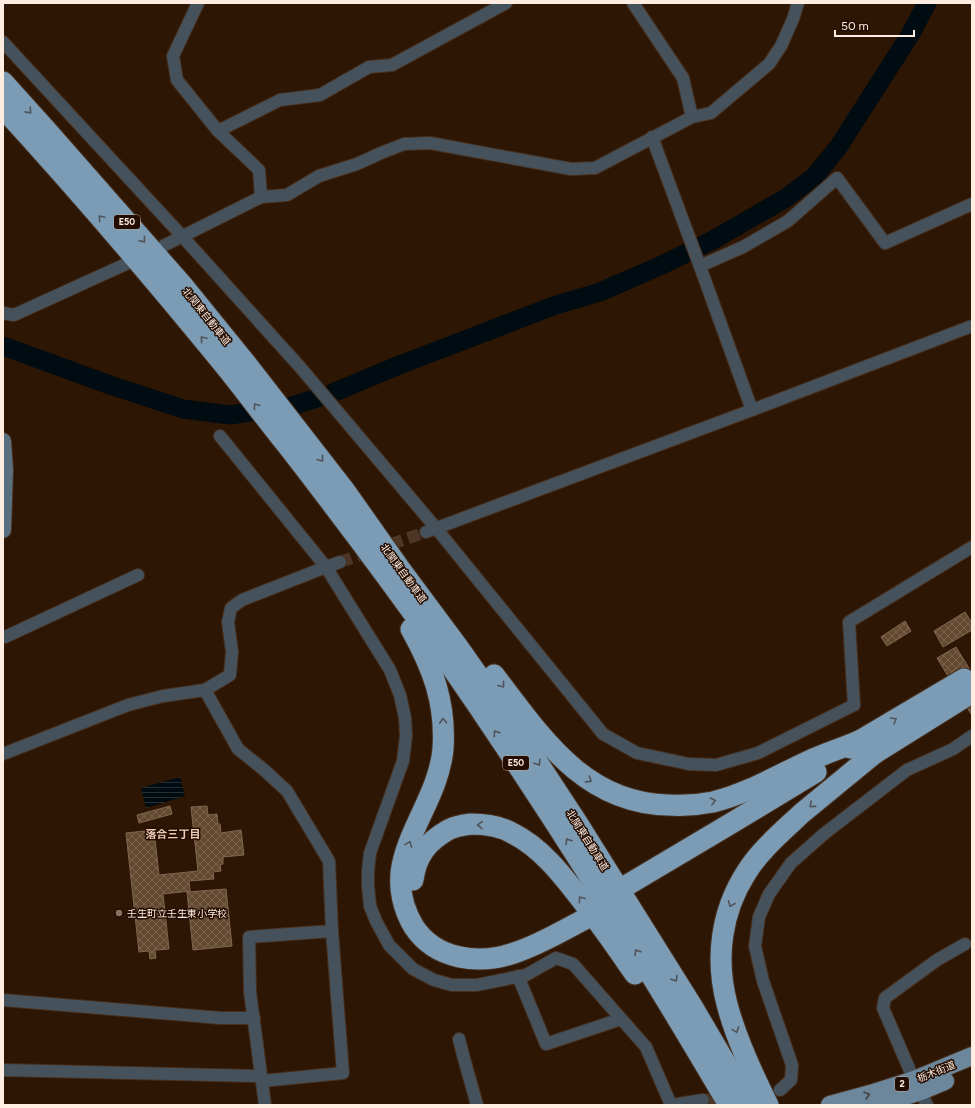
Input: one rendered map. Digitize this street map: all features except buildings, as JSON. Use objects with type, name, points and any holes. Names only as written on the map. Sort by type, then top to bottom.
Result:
[{"type":"highway","name":"北関東自動車道","points":[[3,82],[184,287],[238,367],[288,432],[386,576],[439,649],[500,738],[562,833],[677,1016],[729,1105]]},
{"type":"highway","name":"北関東自動車道","points":[[3,108],[169,298],[238,367]]},
{"type":"highway","name":"北関東自動車道","points":[[288,432],[345,491],[400,570],[458,647],[511,722],[578,824],[692,1006],[763,1101]]},
{"type":"highway","points":[[288,432],[323,506],[411,630],[429,664],[438,692],[444,733],[442,751],[439,770],[432,791],[408,848],[402,867],[402,900],[407,916],[423,939],[434,947],[448,954],[462,958],[488,958],[513,954],[531,947],[582,915],[507,946],[491,948],[476,949],[448,943],[435,935],[426,926],[414,904],[412,889],[414,871],[420,856],[428,844],[437,836],[463,825],[479,824],[495,826],[512,833],[531,845],[550,861],[612,940],[667,1021],[712,1103]]},
{"type":"highway","points":[[345,491],[407,562],[544,739],[578,772],[607,791],[623,797],[656,805],[692,805],[713,802],[756,786],[813,760],[868,747]]},
{"type":"highway","points":[[631,888],[730,824],[819,771],[868,747],[970,685]]},
{"type":"highway","points":[[763,1101],[735,1030],[727,1004],[722,980],[720,960],[722,935],[727,914],[746,872],[762,853],[781,832],[832,788],[868,747]]},
{"type":"main road","name":"栃木街道","points":[[830,1105],[870,1094],[921,1092],[972,1056]]},
{"type":"main road","name":"栃木街道","points":[[878,1105],[921,1092],[972,1070]]},
{"type":"street","points":[[198,3],[172,56],[177,80],[218,131],[259,170],[261,197]]},
{"type":"street","points":[[218,131],[280,100],[320,95],[369,67],[392,65],[506,3]]},
{"type":"street","points":[[633,3],[683,78],[692,117]]},
{"type":"street","points":[[163,246],[261,197],[287,195],[319,176],[357,164],[404,144],[430,143],[570,169],[595,168],[692,117],[711,113],[769,64],[781,46],[794,19],[798,3]]},
{"type":"street","points":[[3,42],[182,236],[300,367],[431,530],[603,734],[637,753],[689,764],[716,765],[758,753],[854,705],[849,622],[972,547]]},
{"type":"street","points":[[652,138],[752,410]]},
{"type":"street","points":[[698,261],[743,247],[788,220],[837,178],[885,243],[972,204]]},
{"type":"street","points":[[3,313],[14,315],[126,264]]},
{"type":"street","points":[[431,530],[972,326]]},
{"type":"street","points":[[220,436],[326,567],[390,670],[400,695],[405,718],[406,736],[403,761],[370,853],[368,871],[370,906],[389,945],[413,969],[434,980],[452,985],[476,985],[526,975],[556,958],[573,964],[646,1047],[671,1105],[712,1103]]},
{"type":"street","points":[[3,440],[5,470],[3,530]]},
{"type":"street","points":[[3,754],[128,706],[163,696],[205,690],[230,675],[232,652],[228,622],[231,608],[242,600],[340,562]]},
{"type":"street","points":[[3,636],[5,637],[138,575]]},
{"type":"street","points":[[3,1070],[262,1078],[343,1073],[332,931],[329,861],[287,791],[264,769],[238,749],[205,690]]},
{"type":"street","points":[[763,1101],[791,1080],[792,1065],[763,981],[755,946],[759,917],[769,894],[791,863],[832,828],[907,770],[953,749],[972,736]]},
{"type":"street","points":[[265,1105],[250,992],[249,937],[332,931]]},
{"type":"street","points":[[921,1092],[883,1008],[885,998],[937,960],[965,944]]},
{"type":"street","points":[[518,976],[546,1044],[621,1019]]},
{"type":"street","points":[[3,1000],[221,1018],[254,1018]]},
{"type":"street","points":[[459,1039],[477,1105]]},
{"type":"shaded area","points":[[180,777],[185,796],[146,808],[141,788]]},
{"type":"waterway","points":[[3,346],[110,385],[183,409],[230,415],[292,406],[330,394],[397,366],[556,305],[600,292],[662,265],[713,240],[786,198],[815,176],[839,146],[910,35],[927,3]]},
{"type":"tunnel","points":[[340,562],[426,532]]},
{"type":"tunnel","points":[[703,1100],[730,1097]]},
{"type":"place","name":"壬生町立壬生東小学校","points":[[119,913]]},
{"type":"district","name":"落合三丁目","points":[[173,834]]}]
